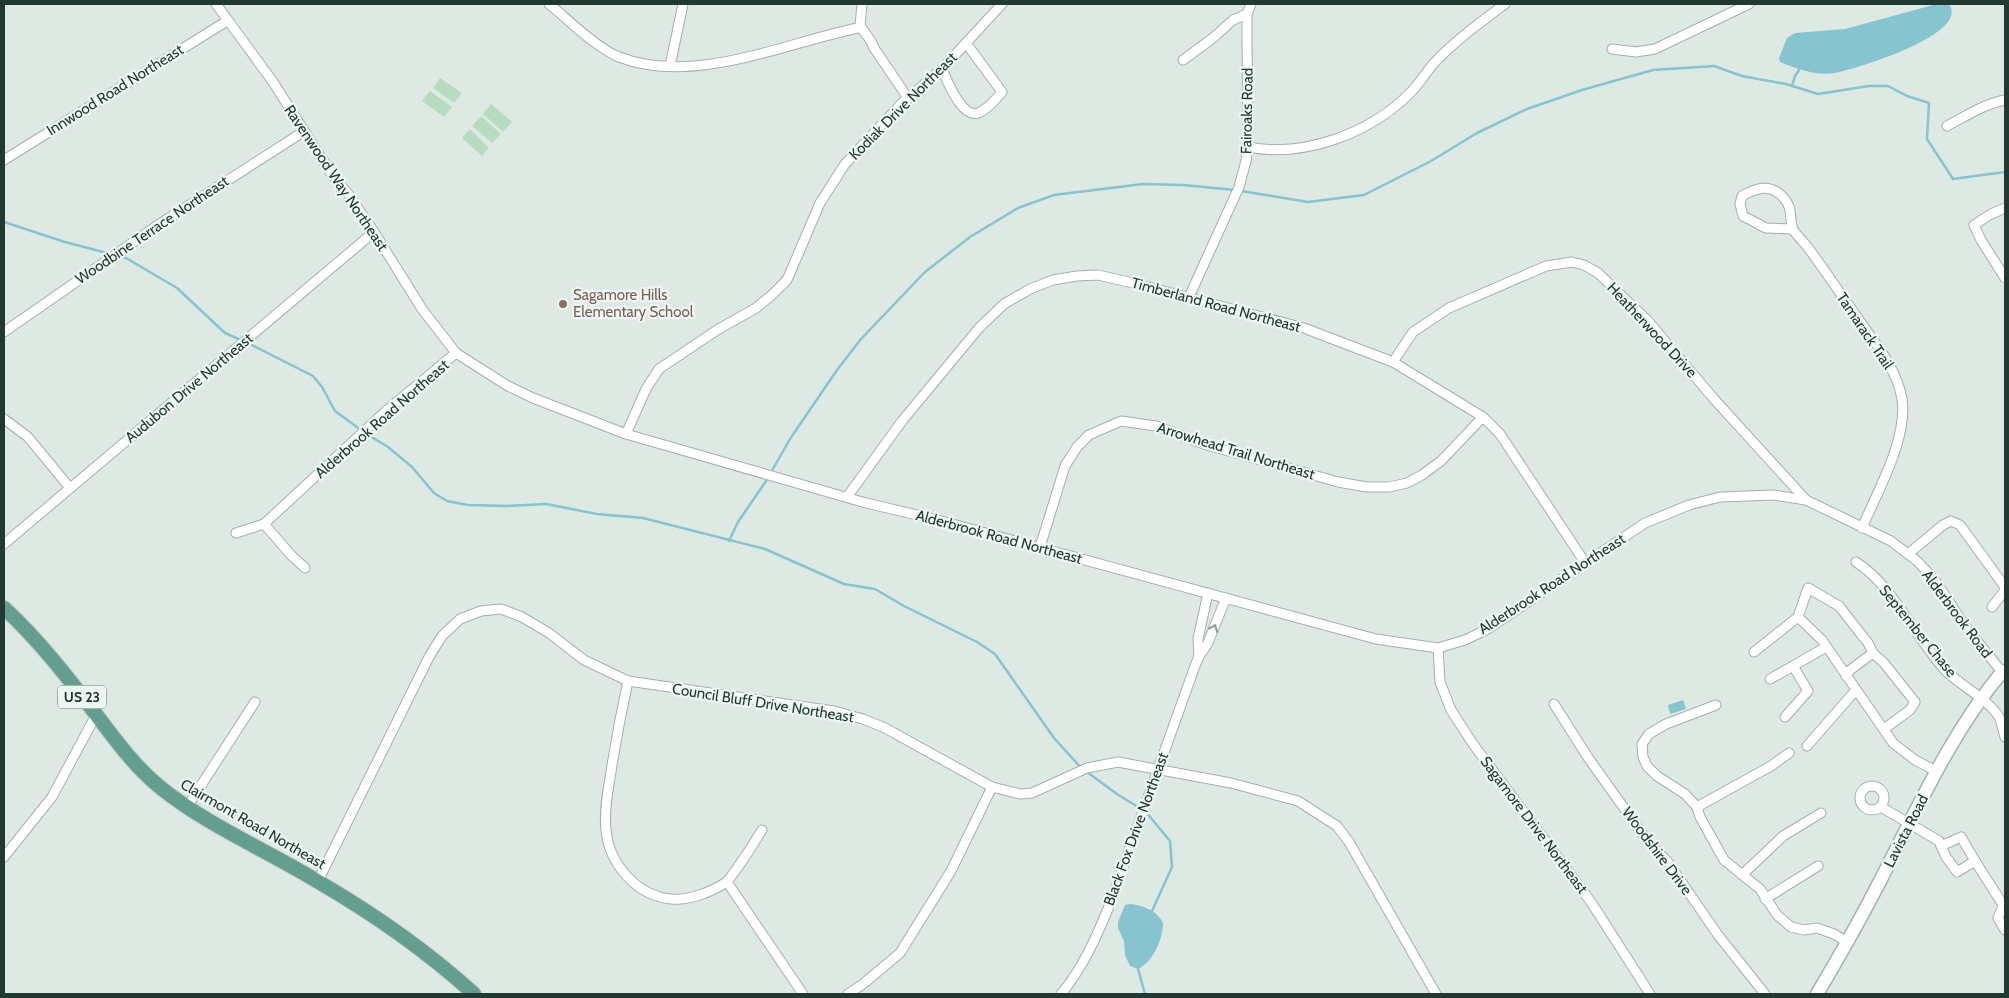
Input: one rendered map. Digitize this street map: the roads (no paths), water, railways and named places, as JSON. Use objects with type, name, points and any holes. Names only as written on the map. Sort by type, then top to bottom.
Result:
[{"type":"main road","name":"Clairmont Road Northeast","points":[[4,608],[30,634],[142,770],[159,787],[187,807],[318,881],[400,936],[474,994]]},
{"type":"main road","name":"Lavista Road","points":[[1817,994],[1847,942],[1936,771],[1981,700],[2004,669]]},
{"type":"street","name":"Ravenwood Way Northeast","points":[[216,4],[272,82],[332,176],[349,195],[374,232],[422,309],[456,353]]},
{"type":"street","points":[[549,4],[597,43],[618,56],[644,63],[670,66],[696,66],[725,61],[860,26]]},
{"type":"street","points":[[670,66],[683,4]]},
{"type":"street","points":[[862,4],[860,26],[908,98]]},
{"type":"street","name":"Kodiak Drive Northeast","points":[[626,434],[646,389],[659,369],[717,330],[756,308],[774,294],[787,280],[820,203],[845,164],[901,104],[942,69],[1002,4]]},
{"type":"street","name":"Fairoaks Road","points":[[1189,297],[1238,187],[1246,161],[1248,147],[1248,14],[1251,4]]},
{"type":"street","points":[[1248,147],[1262,150],[1306,147],[1348,135],[1364,127],[1383,116],[1411,92],[1434,63],[1453,45],[1505,4]]},
{"type":"street","points":[[1612,49],[1636,52],[1655,49],[1749,4]]},
{"type":"street","points":[[1183,60],[1213,38],[1233,20],[1248,14]]},
{"type":"street","name":"Innwood Road Northeast","points":[[4,160],[227,20]]},
{"type":"street","points":[[942,69],[958,102],[975,114],[991,104],[1002,92],[966,43]]},
{"type":"street","points":[[1948,126],[1972,112],[2005,100]]},
{"type":"street","name":"Woodbine Terrace Northeast","points":[[4,332],[155,227],[303,132]]},
{"type":"street","points":[[1756,188],[1768,188],[1782,196],[1792,210],[1793,230],[1766,228],[1743,216],[1740,204],[1742,196],[1756,188]]},
{"type":"street","points":[[2005,208],[1974,225],[1981,240],[2005,278]]},
{"type":"street","name":"Tamarack Trail","points":[[1793,230],[1809,248],[1881,351],[1896,380],[1902,398],[1899,435],[1862,528]]},
{"type":"street","name":"Audubon Drive Northeast","points":[[4,544],[374,232]]},
{"type":"street","name":"Heatherwood Drive","points":[[1393,362],[1413,332],[1449,308],[1546,266],[1572,262],[1584,265],[1598,273],[1648,321],[1720,405],[1806,500]]},
{"type":"street","name":"Timberland Road Northeast","points":[[847,497],[902,422],[979,328],[1004,304],[1030,289],[1053,280],[1098,275],[1304,328],[1393,362],[1483,417],[1500,434],[1586,564]]},
{"type":"street","name":"Alderbrook Road Northeast","points":[[236,533],[264,524],[387,410],[456,353],[508,386],[533,398],[626,434],[847,497],[1040,547],[1376,639],[1438,648],[1465,640],[1488,629],[1645,524],[1689,505],[1720,497],[1773,496],[1806,500]]},
{"type":"street","name":"Arrowhead Trail Northeast","points":[[1040,547],[1065,466],[1077,448],[1089,435],[1121,421],[1156,426],[1207,445],[1338,482],[1367,487],[1382,487],[1407,483],[1422,475],[1441,461],[1483,417]]},
{"type":"street","points":[[4,419],[28,437],[70,488]]},
{"type":"street","name":"Alderbrook Road","points":[[1806,500],[1891,541],[1908,554],[1934,579],[1965,626],[2004,669]]},
{"type":"street","points":[[1908,554],[1943,525],[1952,521],[1960,525],[2005,588],[1992,607]]},
{"type":"street","points":[[264,524],[305,568]]},
{"type":"street","name":"September Chase","points":[[1856,562],[1869,570],[1945,670],[1991,706],[1999,718],[2005,737]]},
{"type":"street","points":[[1754,652],[1798,617],[1808,588],[1839,606],[1868,643],[1872,653],[1884,663],[1915,702],[1910,710],[1884,729]]},
{"type":"street","name":"Black Fox Drive Northeast","points":[[1199,656],[1198,639],[1208,593]]},
{"type":"street","name":"Black Fox Drive Northeast","points":[[1061,994],[1073,980],[1092,947],[1108,909],[1199,656],[1207,645],[1226,598]]},
{"type":"street","name":"Council Bluff Drive Northeast","points":[[318,881],[429,657],[442,636],[460,619],[481,611],[501,609],[522,617],[549,633],[584,660],[628,681],[834,711],[863,719],[885,728],[992,787],[1020,794],[1032,792],[1087,768],[1118,762],[1231,782],[1298,801],[1337,826],[1349,842],[1436,994]]},
{"type":"street","points":[[1798,617],[1826,647],[1893,743],[1915,760],[1936,771]]},
{"type":"street","points":[[1770,679],[1826,647]]},
{"type":"street","name":"Sagamore Drive Northeast","points":[[1438,648],[1440,682],[1451,710],[1473,744],[1591,902],[1650,994]]},
{"type":"street","points":[[1846,676],[1850,670],[1872,653]]},
{"type":"street","points":[[1785,717],[1808,691],[1793,666]]},
{"type":"street","points":[[628,681],[615,740],[605,808],[606,831],[610,850],[618,866],[631,881],[644,890],[662,898],[672,900],[692,898],[727,882],[762,830]]},
{"type":"street","points":[[1807,746],[1856,690]]},
{"type":"street","points":[[187,807],[255,702]]},
{"type":"street","name":"Woodshire Drive","points":[[1554,704],[1589,759],[1649,843],[1666,861],[1718,935],[1765,994]]},
{"type":"street","points":[[1716,705],[1664,725],[1649,734],[1642,744],[1643,756],[1647,766],[1657,776],[1685,794],[1697,807],[1700,817],[1724,860],[1760,889],[1777,915],[1791,927],[1804,930],[1817,928],[1834,934],[1847,942]]},
{"type":"street","points":[[4,857],[52,797],[96,715]]},
{"type":"street","points":[[1697,807],[1771,766],[1788,753]]},
{"type":"street","points":[[1881,807],[1884,801],[1884,793],[1879,788],[1872,786],[1865,788],[1860,794],[1860,802],[1864,808],[1870,811],[1881,807],[1939,841],[1946,857],[1957,872],[1975,861]]},
{"type":"street","points":[[848,994],[900,953],[951,871],[992,787]]},
{"type":"street","points":[[1742,875],[1783,836],[1821,814]]},
{"type":"street","points":[[1941,846],[1961,837],[2004,907],[1998,918],[2005,930]]},
{"type":"street","points":[[1765,899],[1818,866]]},
{"type":"street","points":[[727,882],[803,994]]},
{"type":"water","points":[[1937,4],[1949,4],[1951,15],[1943,27],[1928,38],[1908,48],[1865,65],[1835,73],[1821,74],[1780,62],[1779,58],[1787,38],[1795,33],[1845,29]]},
{"type":"water","points":[[1683,700],[1686,709],[1670,714],[1668,705]]},
{"type":"water","points":[[1130,904],[1150,909],[1163,923],[1159,943],[1153,956],[1138,969],[1130,966],[1125,955],[1124,941],[1118,928],[1118,922],[1125,905]]},
{"type":"waterway","points":[[1241,191],[1308,202],[1364,195],[1431,161],[1477,133],[1527,109],[1582,90],[1653,70],[1714,66],[1742,76],[1786,84],[1818,94],[1869,86],[1888,86],[1907,96],[1929,103],[1927,139],[1953,179],[2005,172]]},
{"type":"waterway","points":[[1792,86],[1799,70]]},
{"type":"waterway","points":[[729,541],[738,522],[766,481],[790,439],[837,370],[861,339],[925,272],[970,237],[1018,208],[1054,195],[1143,184],[1183,185],[1235,190]]},
{"type":"waterway","points":[[4,222],[65,242],[111,254]]},
{"type":"waterway","points":[[118,256],[126,258],[177,288],[225,333],[243,341]]},
{"type":"waterway","points":[[248,343],[313,376],[322,387],[335,411],[361,430]]},
{"type":"waterway","points":[[365,433],[388,447],[412,467],[434,493],[447,501],[468,505],[546,504],[597,514],[643,518],[765,549],[844,584],[875,589],[904,606],[977,642],[995,654],[1054,738],[1082,769]]},
{"type":"waterway","points":[[1087,772],[1146,812],[1170,841],[1172,867],[1152,911]]},
{"type":"waterway","points":[[1138,969],[1145,994]]},
{"type":"place","name":"Sagamore Hills Elementary School","points":[[563,304]]}]
